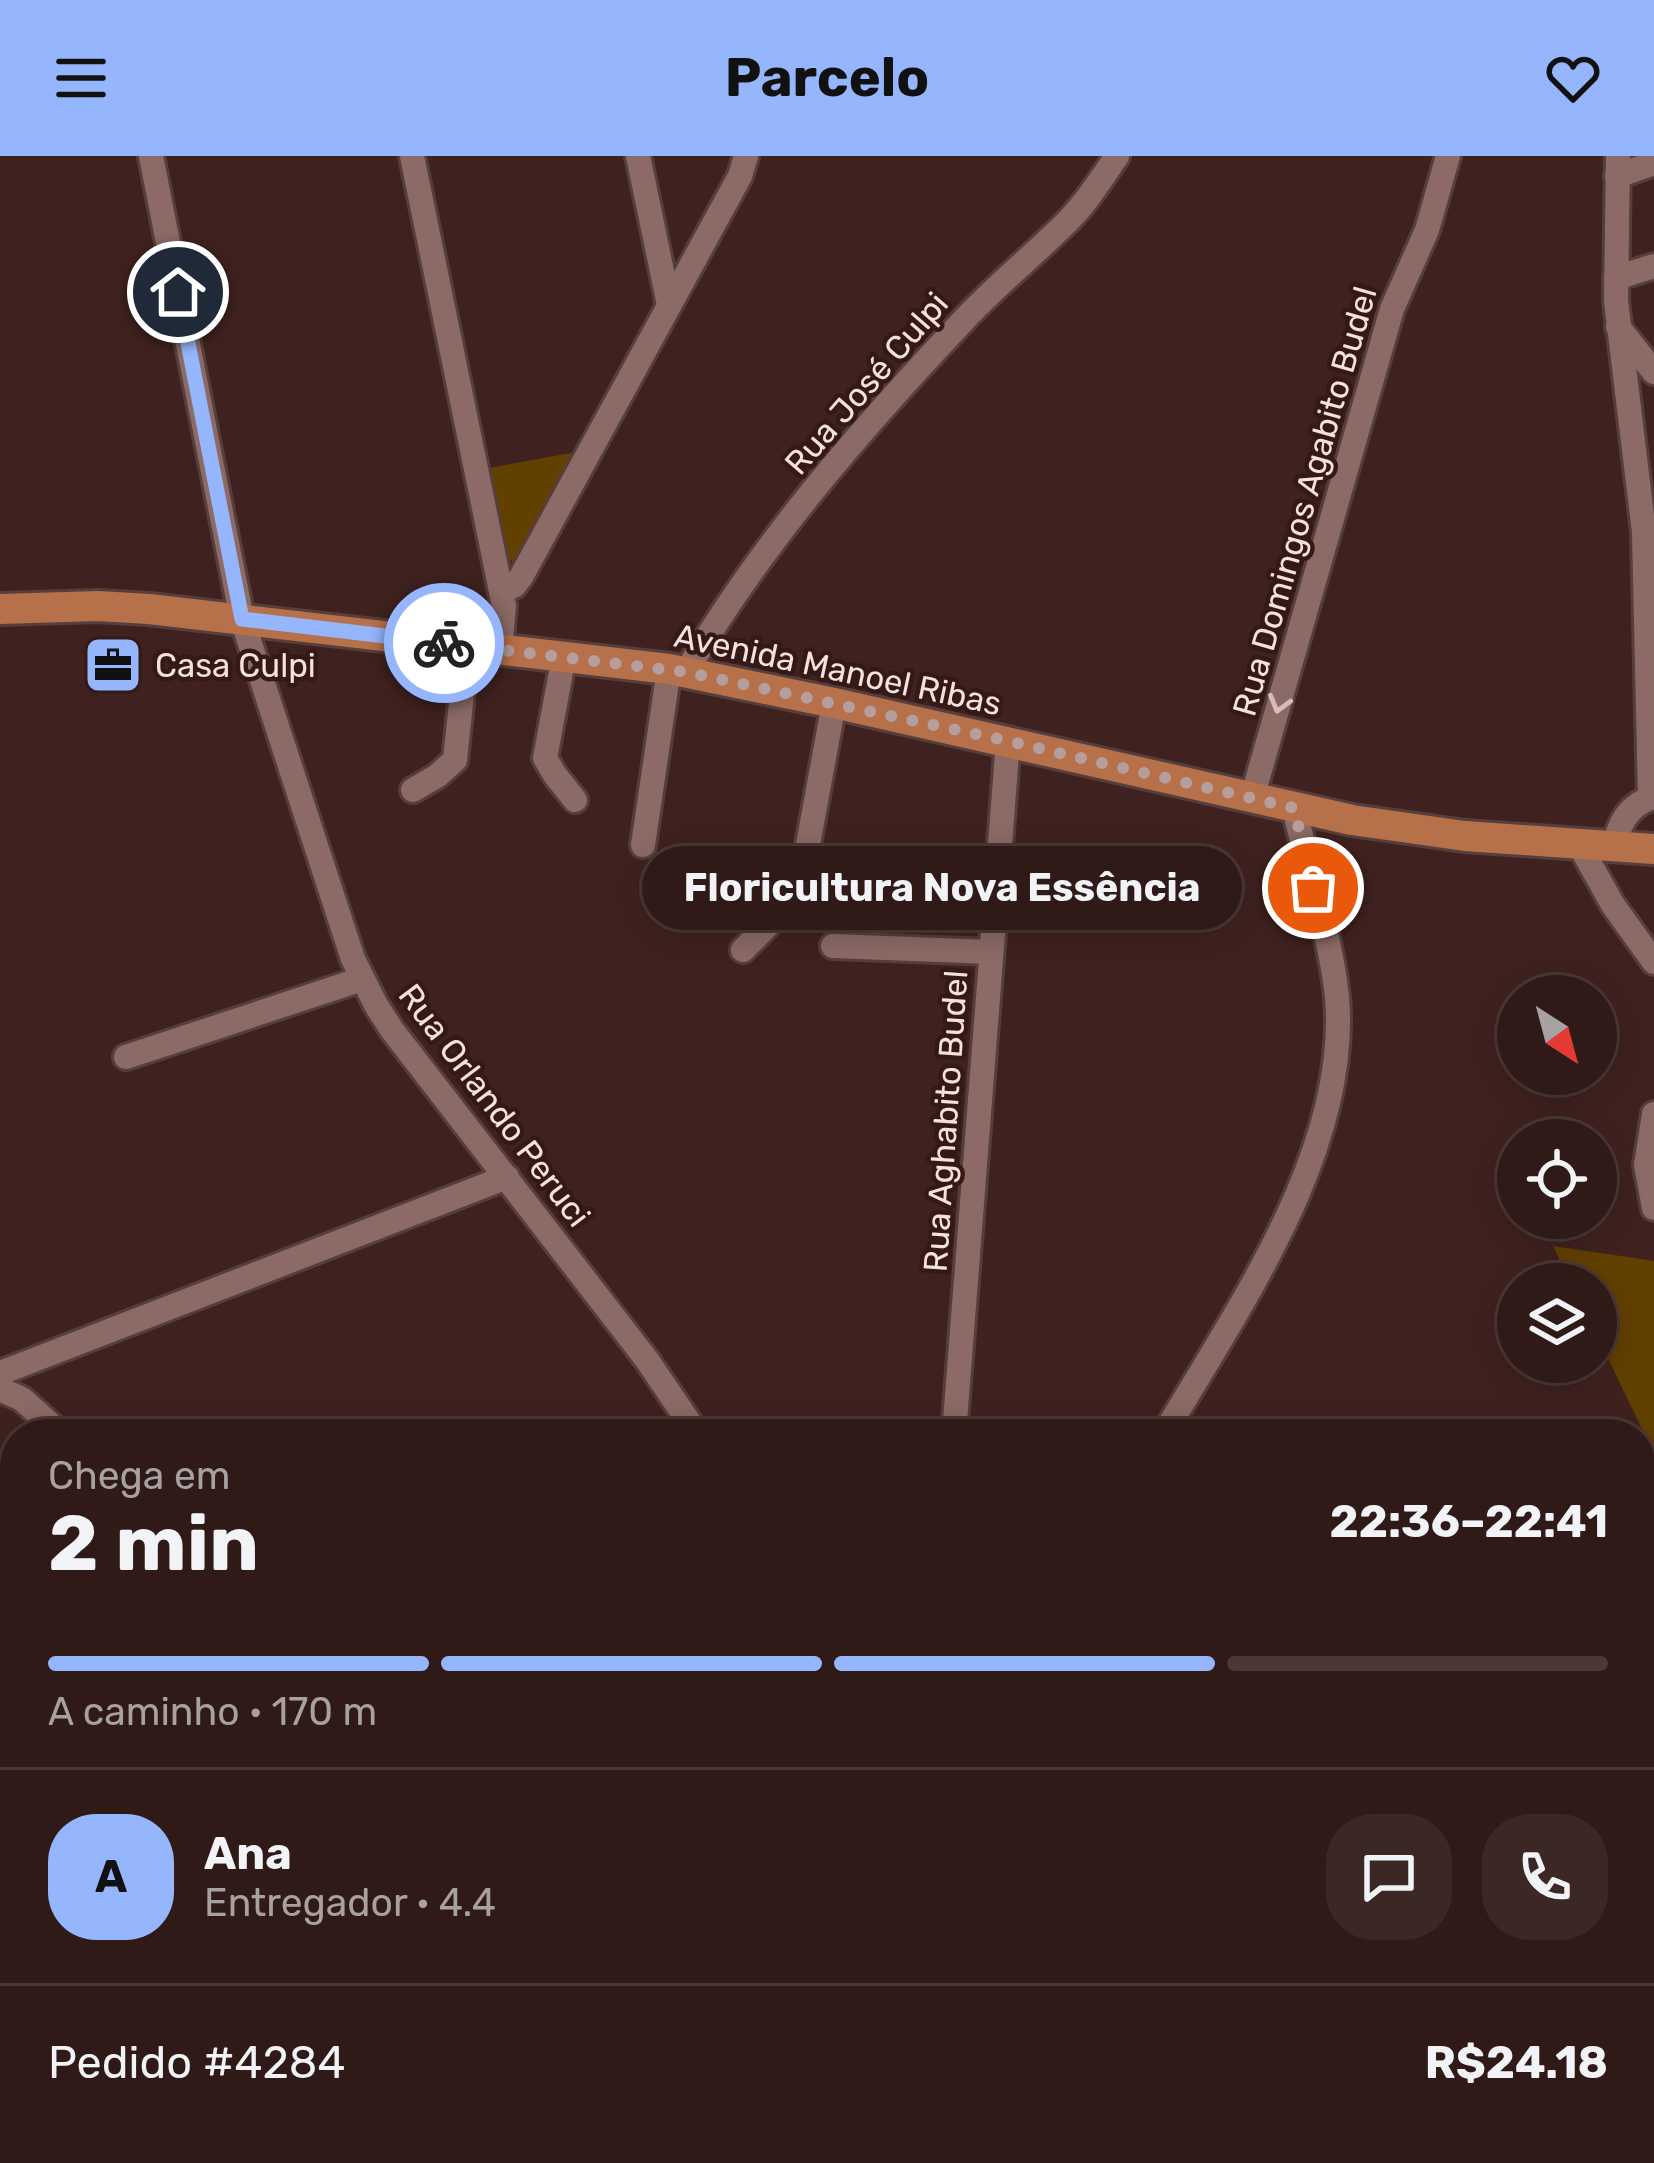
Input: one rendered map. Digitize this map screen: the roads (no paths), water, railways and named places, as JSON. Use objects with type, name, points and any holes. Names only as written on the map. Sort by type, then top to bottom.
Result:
[{"type":"main road","name":"Avenida Manoel Ribas","points":[[0,609],[98,606],[242,619],[678,671],[1408,830],[1654,849]]},
{"type":"street","name":"Rua Orlando Peruci","points":[[151,156],[242,619],[362,980],[392,1030],[647,1360],[687,1419]]},
{"type":"street","points":[[412,156],[501,589],[500,650]]},
{"type":"street","points":[[638,156],[669,304]]},
{"type":"street","points":[[501,589],[514,586],[521,577],[740,176],[746,156]]},
{"type":"street","name":"Rua José Culpi","points":[[678,671],[820,483],[961,323],[1071,218],[1118,156]]},
{"type":"street","name":"Rua Domingos Agabito Budel","points":[[1252,798],[1392,309],[1427,230],[1448,156]]},
{"type":"street","points":[[1614,847],[1624,819],[1639,802],[1652,797],[1644,532],[1618,326],[1618,166],[1654,164]]},
{"type":"street","points":[[1616,278],[1654,266]]},
{"type":"street","points":[[1618,326],[1654,373]]},
{"type":"street","points":[[413,790],[455,760],[467,646]]},
{"type":"street","points":[[564,656],[545,758],[575,800]]},
{"type":"street","points":[[643,845],[678,671]]},
{"type":"street","points":[[743,950],[780,913],[802,877],[834,703]]},
{"type":"street","name":"Rua Aghabito Budel","points":[[955,1419],[1008,741]]},
{"type":"street","points":[[1173,1419],[1273,1246],[1307,1172],[1336,1060],[1332,968],[1294,808]]},
{"type":"street","points":[[1580,846],[1612,904],[1654,962]]},
{"type":"street","points":[[833,946],[991,952]]},
{"type":"street","points":[[126,1057],[362,980]]},
{"type":"street","points":[[1654,1114],[1646,1165],[1654,1208]]},
{"type":"street","points":[[0,1373],[508,1177]]},
{"type":"street","points":[[0,1389],[22,1399],[44,1419]]},
{"type":"place","name":"Casa Culpi","points":[[113,665]]},
{"type":"place","name":"Floricultura Nova Essência","points":[[1313,888]]}]
